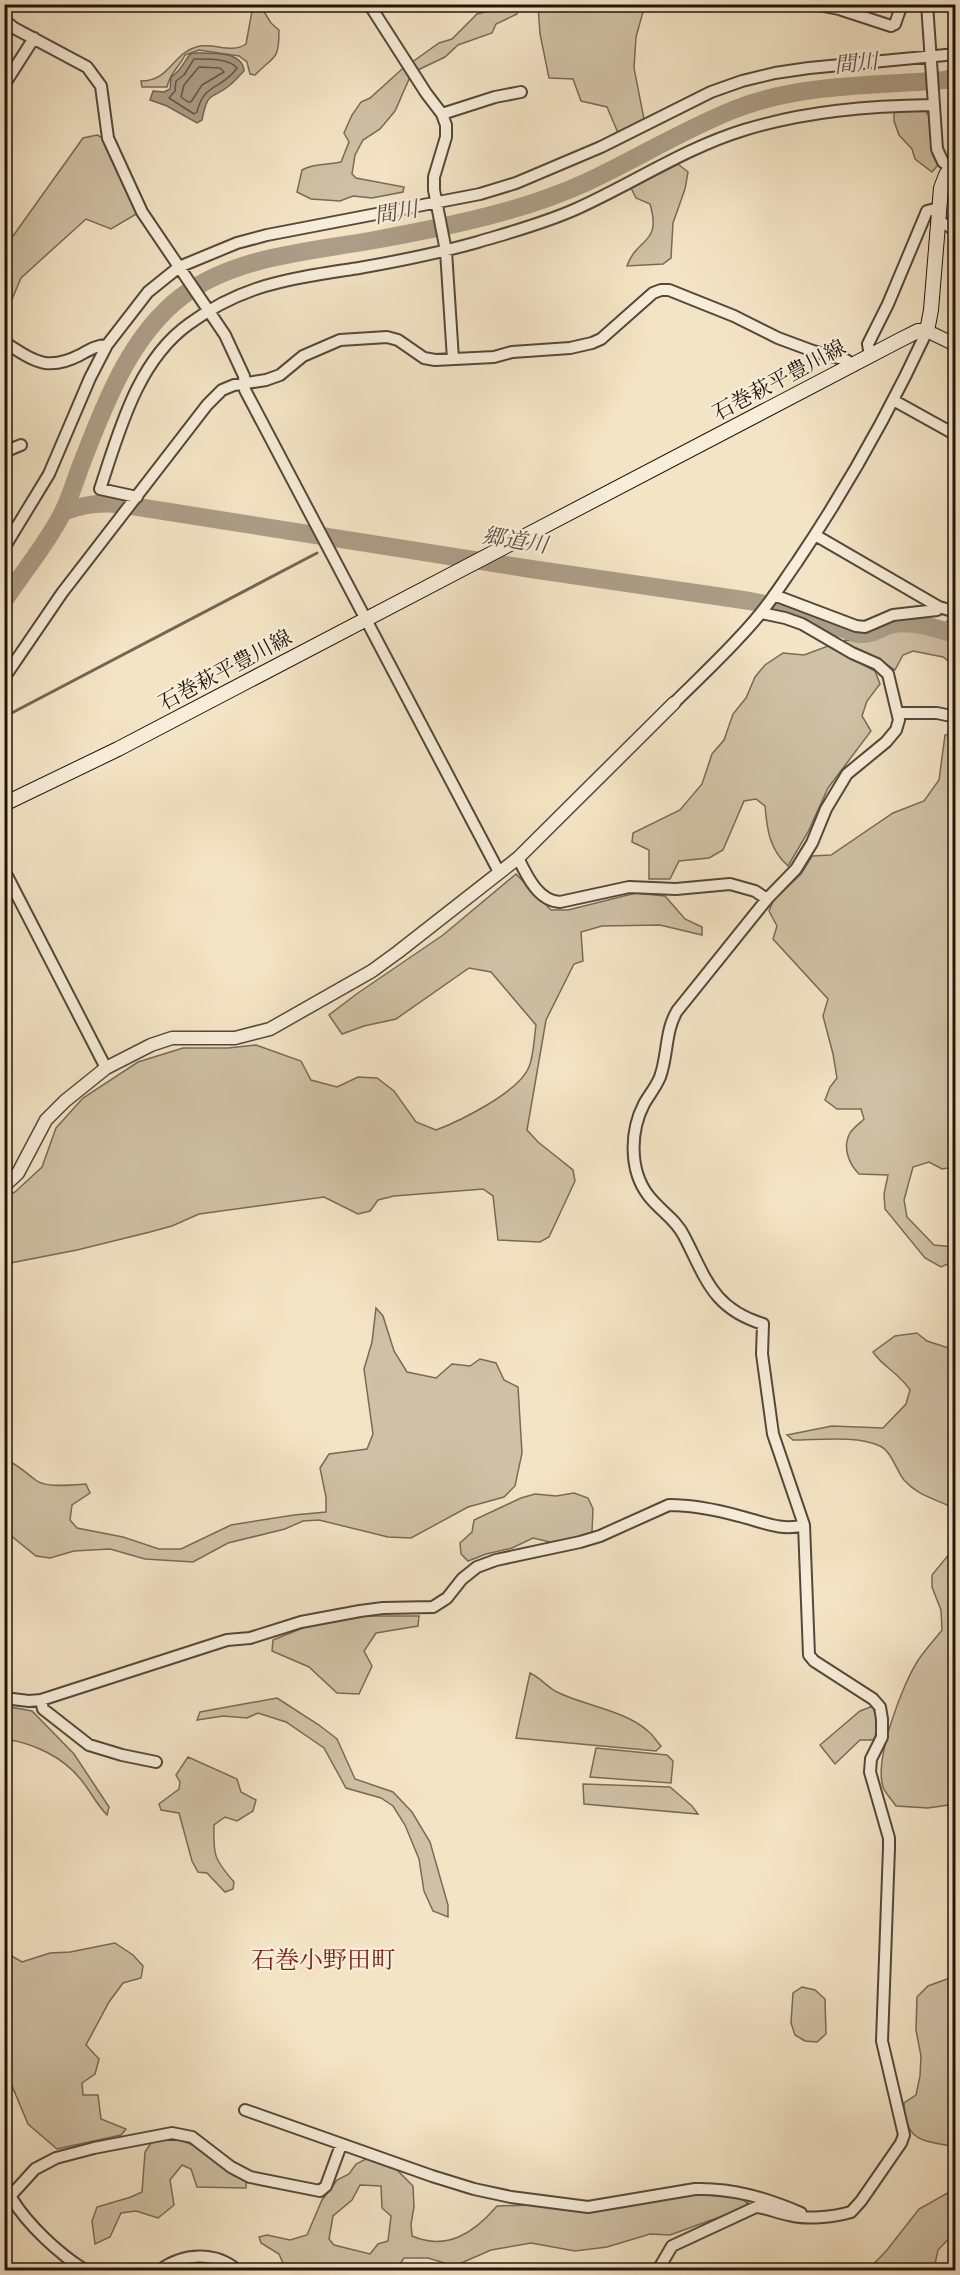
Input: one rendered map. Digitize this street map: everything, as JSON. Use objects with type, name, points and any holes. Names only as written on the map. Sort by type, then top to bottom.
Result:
[{"type":"main road","points":[[927,331],[931,310],[941,188],[953,163]]},
{"type":"main road","name":"石巻萩平豊川線","points":[[4,804],[118,749],[918,331],[927,331]]},
{"type":"street","points":[[369,4],[442,114],[446,136],[434,177],[436,205],[445,249],[453,359]]},
{"type":"street","points":[[813,4],[839,9],[891,26],[895,24],[902,4]]},
{"type":"street","points":[[927,4],[937,149],[943,162],[953,163]]},
{"type":"street","points":[[4,20],[87,67],[96,77],[101,86],[108,138],[142,212],[225,335],[244,376],[245,390],[499,872]]},
{"type":"street","points":[[4,85],[34,38]]},
{"type":"street","points":[[4,548],[49,474],[90,378],[107,345],[148,292],[180,268],[237,243],[267,235],[436,205],[516,183],[602,147],[693,100],[742,81],[809,68],[956,54]]},
{"type":"street","points":[[442,114],[495,97],[521,92]]},
{"type":"street","points":[[136,498],[100,489],[127,411],[157,357],[187,325],[207,309],[273,282],[445,249],[550,220],[577,209],[685,154],[742,130],[809,113],[879,105],[933,103]]},
{"type":"street","points":[[870,356],[868,344],[888,304],[927,211],[938,214],[956,231]]},
{"type":"street","points":[[4,678],[62,593],[207,405],[222,390],[280,375],[315,350],[340,340],[387,337],[398,340],[428,360],[494,357],[512,352],[570,348],[601,339],[653,293],[669,290],[734,316],[778,338],[846,360],[854,365]]},
{"type":"street","points":[[4,1186],[18,1173],[46,1120],[65,1101],[106,1068],[151,1045],[172,1038],[235,1038],[270,1029],[372,971],[518,858],[731,647],[762,612],[815,535],[893,400],[927,331],[956,345]]},
{"type":"street","points":[[4,342],[38,361],[56,364],[64,363],[95,347],[107,345]]},
{"type":"street","points":[[893,400],[956,435]]},
{"type":"street","points":[[4,452],[21,445]]},
{"type":"street","points":[[815,535],[939,607],[949,610],[956,609]]},
{"type":"street","points":[[773,597],[856,626],[866,627],[893,615],[937,610],[939,607]]},
{"type":"street","points":[[658,2271],[672,2246],[756,2207],[804,2217],[851,2212],[868,2191],[901,2143],[904,2135],[882,2041],[889,1838],[870,1772],[872,1760],[882,1737],[880,1707],[873,1699],[814,1660],[809,1654],[804,1525],[773,1434],[762,1354],[762,1324],[735,1312],[709,1287],[683,1233],[647,1194],[637,1174],[634,1159],[634,1135],[637,1122],[644,1104],[661,1075],[668,1029],[673,1018],[766,899],[796,869],[812,843],[826,809],[847,774],[886,742],[896,730],[898,713],[888,674],[877,664],[852,653],[802,624],[762,612]]},
{"type":"street","points":[[898,713],[937,713],[956,717]]},
{"type":"street","points":[[518,858],[538,890],[551,902],[560,902],[629,886],[676,888],[730,884],[755,891],[766,899]]},
{"type":"street","points":[[4,870],[106,1068]]},
{"type":"street","points":[[4,1698],[41,1700],[227,1640],[250,1638],[301,1622],[383,1608],[433,1607],[447,1598],[462,1579],[477,1567],[496,1560],[571,1545],[600,1536],[669,1504],[680,1504],[739,1516],[776,1526],[791,1528],[804,1525]]},
{"type":"street","points":[[41,1700],[43,1708],[89,1745],[156,1762]]},
{"type":"street","points":[[245,2110],[442,2180],[511,2197],[588,2207],[712,2188],[752,2194],[802,2213],[804,2217]]},
{"type":"street","points":[[7,2200],[35,2169],[56,2158],[105,2145],[172,2133],[192,2137],[231,2167],[250,2177],[320,2191],[326,2186],[341,2145]]},
{"type":"street","points":[[4,2182],[7,2200],[57,2250],[85,2271]]},
{"type":"street","points":[[160,2271],[168,2264],[195,2256],[228,2262],[237,2271]]},
{"type":"shaded area","points":[[250,5],[260,5],[271,23],[279,30],[278,48],[274,57],[255,75],[250,74],[247,62],[239,56],[199,50],[185,55],[167,87],[142,87],[141,81],[158,77],[188,50],[202,46],[234,48],[246,44],[252,11]]},
{"type":"shaded area","points":[[538,5],[645,5],[636,37],[634,68],[644,119],[618,133],[607,107],[581,101],[573,79],[549,78],[540,34]]},
{"type":"shaded area","points":[[501,8],[516,8],[517,14],[496,24],[492,33],[458,45],[445,57],[420,69],[410,77],[395,111],[380,129],[363,140],[355,155],[352,174],[356,178],[404,187],[403,192],[372,198],[353,196],[340,201],[311,199],[297,192],[302,170],[316,165],[341,162],[349,142],[344,133],[361,102],[370,98],[401,70],[439,43],[452,39],[477,14]]},
{"type":"shaded area","points":[[898,109],[924,109],[929,116],[932,153],[938,165],[932,172],[915,159],[912,149],[899,135],[894,121],[894,112]]},
{"type":"shaded area","points":[[97,135],[105,139],[138,213],[111,229],[86,219],[21,278],[5,316],[5,238],[13,236],[83,138]]},
{"type":"shaded area","points":[[678,164],[688,172],[685,189],[673,223],[671,258],[663,264],[627,266],[636,250],[651,234],[653,227],[650,204],[636,198],[631,188]]},
{"type":"shaded area","points":[[955,615],[955,666],[943,657],[913,651],[903,655],[895,670],[880,660],[845,644],[845,640],[874,639],[889,632],[911,629],[936,633]]},
{"type":"shaded area","points":[[828,646],[875,671],[880,684],[867,701],[862,716],[871,731],[828,788],[808,832],[788,866],[773,846],[768,831],[765,806],[756,799],[744,801],[723,850],[709,858],[679,861],[670,879],[649,879],[649,850],[632,842],[633,833],[680,810],[702,784],[712,754],[724,740],[733,714],[746,698],[755,677],[765,665],[783,653],[804,655]]},
{"type":"shaded area","points":[[955,732],[955,1167],[942,1169],[929,1162],[913,1167],[904,1200],[907,1217],[934,1245],[955,1247],[955,1261],[941,1267],[925,1258],[885,1209],[884,1194],[888,1175],[859,1174],[852,1165],[847,1149],[848,1138],[851,1131],[864,1119],[861,1109],[837,1109],[825,1100],[830,1087],[837,1078],[823,1016],[828,999],[773,939],[777,926],[769,911],[773,901],[801,874],[812,856],[831,855],[893,813],[924,801],[939,780],[945,735]]},
{"type":"shaded area","points":[[516,874],[551,910],[568,910],[636,893],[665,896],[685,919],[702,927],[702,935],[660,925],[602,926],[581,932],[583,961],[574,964],[546,1020],[527,1130],[538,1142],[573,1170],[575,1181],[549,1237],[540,1242],[498,1240],[493,1196],[483,1189],[394,1196],[378,1200],[370,1211],[358,1214],[324,1197],[199,1214],[172,1226],[150,1232],[77,1250],[5,1264],[4,1198],[15,1192],[42,1167],[56,1128],[83,1098],[138,1062],[183,1048],[228,1048],[256,1045],[301,1061],[311,1080],[337,1087],[358,1077],[377,1078],[394,1091],[416,1122],[436,1130],[473,1113],[502,1096],[523,1077],[529,1067],[536,1025],[491,972],[469,968],[396,1019],[364,1026],[342,1034],[329,1015],[443,935]]},
{"type":"shaded area","points":[[376,1308],[383,1316],[394,1351],[407,1372],[436,1378],[452,1364],[470,1366],[480,1359],[496,1363],[504,1380],[518,1387],[522,1453],[515,1486],[504,1497],[468,1507],[411,1538],[388,1537],[319,1520],[303,1521],[285,1529],[228,1543],[193,1562],[145,1559],[110,1549],[74,1551],[50,1558],[36,1556],[5,1531],[5,1459],[37,1481],[47,1485],[86,1484],[90,1493],[72,1505],[70,1520],[77,1528],[123,1537],[159,1549],[181,1549],[231,1525],[326,1512],[326,1497],[320,1468],[329,1454],[367,1449],[373,1434],[364,1369],[372,1342]]},
{"type":"shaded area","points":[[917,1333],[927,1341],[955,1350],[955,1509],[910,1486],[901,1476],[888,1452],[880,1446],[849,1439],[793,1440],[787,1435],[832,1426],[883,1428],[906,1404],[910,1390],[873,1352],[895,1336]]},
{"type":"shaded area","points":[[574,1493],[588,1498],[593,1509],[592,1532],[575,1539],[550,1542],[533,1538],[512,1548],[468,1561],[461,1554],[460,1543],[472,1532],[474,1520],[521,1498],[535,1494],[556,1496]]},
{"type":"shaded area","points":[[955,1547],[955,1804],[928,1808],[896,1806],[883,1787],[881,1774],[886,1740],[898,1702],[912,1670],[942,1630],[941,1610],[932,1587],[932,1575]]},
{"type":"shaded area","points":[[367,1616],[419,1616],[418,1626],[376,1633],[364,1651],[372,1666],[359,1694],[337,1693],[309,1667],[272,1651],[273,1640],[315,1623]]},
{"type":"shaded area","points":[[530,1673],[557,1692],[628,1718],[649,1732],[661,1746],[656,1751],[516,1738]]},
{"type":"shaded area","points":[[277,1698],[337,1739],[355,1779],[393,1792],[412,1812],[430,1842],[448,1905],[448,1917],[433,1911],[424,1891],[419,1859],[405,1825],[393,1806],[381,1798],[346,1788],[324,1748],[286,1722],[258,1713],[247,1718],[223,1716],[197,1720],[200,1712]]},
{"type":"shaded area","points":[[5,1706],[32,1711],[74,1754],[109,1807],[107,1815],[75,1772],[57,1758],[37,1748],[5,1739]]},
{"type":"shaded area","points":[[873,1706],[878,1725],[874,1740],[860,1740],[835,1764],[820,1745],[860,1711]]},
{"type":"shaded area","points":[[596,1748],[667,1755],[673,1761],[671,1783],[590,1777]]},
{"type":"shaded area","points":[[188,1757],[237,1779],[241,1792],[256,1800],[253,1811],[237,1821],[225,1817],[214,1825],[216,1856],[222,1868],[234,1882],[233,1889],[225,1892],[207,1873],[198,1872],[192,1861],[179,1813],[161,1810],[159,1804],[179,1789],[180,1782],[176,1775]]},
{"type":"shaded area","points":[[583,1784],[670,1787],[698,1814],[584,1804]]},
{"type":"shaded area","points":[[115,1943],[133,1955],[143,1966],[141,1978],[123,1983],[109,2002],[86,2045],[99,2059],[95,2074],[82,2083],[83,2095],[98,2095],[101,2119],[126,2129],[121,2135],[57,2149],[28,2124],[12,2086],[5,2078],[5,1947],[10,1955],[22,1962],[50,1953],[70,1952]]},
{"type":"shaded area","points":[[955,1976],[955,2147],[925,2141],[912,2133],[905,2116],[904,2103],[916,2095],[920,2076],[921,2056],[916,2030],[917,1997],[928,1986]]},
{"type":"shaded area","points":[[802,1987],[815,1990],[825,1999],[826,2034],[817,2042],[805,2041],[795,2035],[791,2023],[793,1993]]},
{"type":"shaded area","points":[[174,2138],[196,2146],[246,2180],[246,2188],[197,2187],[191,2169],[182,2165],[170,2180],[174,2205],[158,2218],[136,2211],[121,2213],[110,2237],[95,2244],[92,2221],[97,2207],[142,2192],[145,2152],[153,2140]]},
{"type":"shaded area","points":[[366,2159],[397,2170],[413,2186],[412,2236],[425,2240],[437,2241],[459,2237],[479,2224],[497,2206],[531,2205],[571,2211],[614,2209],[693,2194],[740,2198],[748,2203],[742,2209],[670,2235],[650,2234],[607,2247],[575,2251],[531,2243],[491,2250],[459,2264],[448,2264],[428,2258],[404,2258],[396,2270],[286,2270],[279,2254],[261,2243],[259,2237],[267,2235],[290,2240],[307,2235],[322,2200],[337,2180],[349,2174],[356,2164]],"holes":[[[360,2185],[381,2186],[382,2208],[391,2216],[388,2241],[378,2244],[370,2254],[334,2245],[329,2239],[333,2216],[352,2200]]]},
{"type":"shaded area","points":[[955,2191],[955,2232],[938,2250],[935,2264],[940,2270],[868,2270],[919,2209]]},
{"type":"water","points":[[192,53],[231,56],[238,59],[244,71],[224,90],[208,100],[202,120],[197,123],[167,106],[150,100],[153,91],[164,92],[170,89],[171,77]]},
{"type":"waterway","name":"間川","points":[[4,601],[42,548],[62,514],[109,396],[133,352],[163,313],[201,284],[223,273],[271,258],[434,228],[533,203],[587,182],[696,126],[758,101],[811,90],[945,80],[956,77]]},
{"type":"waterway","name":"郷道川","points":[[63,512],[90,505],[119,504],[750,601],[778,607],[858,634],[871,633],[890,625],[906,623],[932,627],[956,635]]},
{"type":"waterway","points":[[4,717],[317,553]]},
{"type":"waterway","points":[[403,2270],[424,2266],[445,2270]]},
{"type":"district","name":"石巻小野田町","points":[[323,1960]]}]
